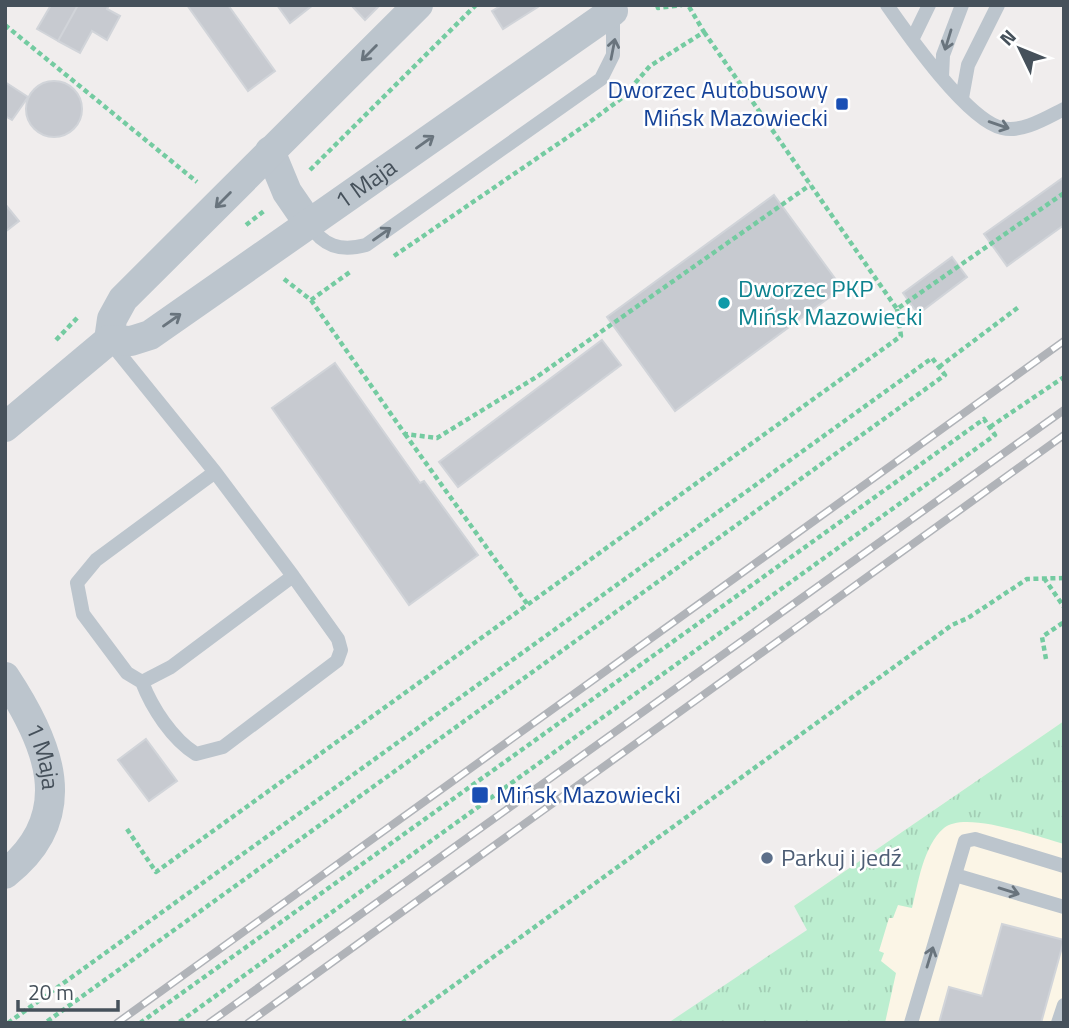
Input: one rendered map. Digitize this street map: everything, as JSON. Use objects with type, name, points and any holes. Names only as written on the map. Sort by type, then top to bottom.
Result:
[{"type":"street","points":[[5,427],[109,340],[112,319],[123,299],[418,5]]},
{"type":"street","name":"1 Maja","points":[[109,340],[131,341],[150,335],[314,231],[612,8]]},
{"type":"street","points":[[270,151],[287,192],[314,231]]},
{"type":"street","name":"1 Maja","points":[[5,677],[38,732],[48,759],[51,785],[48,809],[38,833],[24,856],[5,874]]},
{"type":"lane","points":[[912,40],[929,5]]},
{"type":"lane","points":[[942,77],[943,55],[962,5]]},
{"type":"lane","points":[[962,98],[968,65],[998,5]]},
{"type":"lane","points":[[314,231],[344,248],[366,245],[601,79],[613,55],[612,8]]},
{"type":"lane","points":[[893,8],[912,40],[942,77],[982,118],[1001,128],[1022,127],[1040,122],[1064,109]]},
{"type":"lane","points":[[109,340],[215,472],[293,576],[338,639],[341,650],[337,661],[223,747],[196,754],[183,746],[149,700],[142,682],[127,673],[83,614],[78,583],[96,561],[215,472]]},
{"type":"lane","points":[[142,682],[171,667],[293,576]]},
{"type":"lane","points":[[911,1023],[965,841],[975,839],[1064,866]]},
{"type":"lane","points":[[955,875],[1064,908]]},
{"type":"lane","points":[[1058,1023],[1064,1005]]},
{"type":"path","points":[[243,227],[287,192],[476,5]]},
{"type":"path","points":[[657,5],[657,8],[682,5]]},
{"type":"path","points":[[127,829],[156,872],[901,336],[897,309],[704,32]]},
{"type":"path","points":[[405,433],[437,438],[459,425],[538,376],[810,186]]},
{"type":"path","points":[[897,309],[1064,193]]},
{"type":"path","points":[[310,300],[528,605]]},
{"type":"path","points":[[939,367],[1020,306]]},
{"type":"path","points":[[8,1023],[932,358],[939,367],[944,376],[45,1023]]},
{"type":"path","points":[[990,427],[1064,377]]},
{"type":"path","points":[[140,1023],[984,419],[990,427],[995,435],[178,1023]]},
{"type":"path","points":[[1044,578],[1064,607]]},
{"type":"path","points":[[402,1023],[952,625],[968,618],[1027,579],[1064,578]]},
{"type":"path","points":[[1046,659],[1042,637],[1064,622]]},
{"type":"shaded area","points":[[1064,721],[1064,1023],[871,1023],[794,906]]},
{"type":"green space","points":[[1064,721],[1064,844],[984,823],[954,823],[944,828],[926,855],[912,908],[898,905],[893,918],[889,918],[879,951],[884,953],[881,961],[896,973],[885,1023],[668,1023],[807,930],[794,906]]},
{"type":"building","points":[[51,5],[78,5],[58,41],[37,29]]},
{"type":"building","points":[[78,5],[109,5],[107,9],[120,16],[107,40],[92,31],[80,53],[58,41]]},
{"type":"building","points":[[187,5],[228,5],[275,71],[248,91]]},
{"type":"building","points":[[277,5],[313,5],[290,23]]},
{"type":"building","points":[[351,5],[380,5],[365,20]]},
{"type":"building","points":[[502,5],[538,7],[503,29],[492,11]]},
{"type":"building","points":[[48,81],[60,81],[74,89],[82,103],[80,120],[74,129],[60,137],[48,137],[31,125],[26,115],[26,103],[38,86]]},
{"type":"building","points":[[5,82],[28,97],[12,120],[5,116]]},
{"type":"building","points":[[1064,177],[1064,225],[1007,266],[984,234]]},
{"type":"building","name":"Dworzec PKP Mińsk Mazowiecki","points":[[774,195],[842,288],[675,411],[607,317]]},
{"type":"building","points":[[5,204],[19,221],[5,232]]},
{"type":"building","points":[[952,257],[967,277],[918,314],[903,293]]},
{"type":"building","points":[[602,340],[621,365],[458,487],[439,462]]},
{"type":"building","points":[[335,363],[420,483],[424,481],[478,555],[409,605],[272,408]]},
{"type":"building","points":[[146,739],[177,781],[149,801],[118,760]]},
{"type":"building","points":[[1002,924],[1064,940],[1041,1023],[939,1023],[949,987],[982,996]]},
{"type":"railway","points":[[117,1023],[1064,341]]},
{"type":"railway","points":[[209,1023],[1064,410]]},
{"type":"railway","points":[[248,1023],[1064,435]]},
{"type":"place","name":"Dworzec Autobusowy Mińsk Mazowiecki","points":[[842,104]]},
{"type":"place","name":"Dworzec PKP Mińsk Mazowiecki","points":[[724,303]]},
{"type":"place","name":"Mińsk Mazowiecki","points":[[480,795]]},
{"type":"place","name":"Parkuj i jedź","points":[[767,858]]}]
